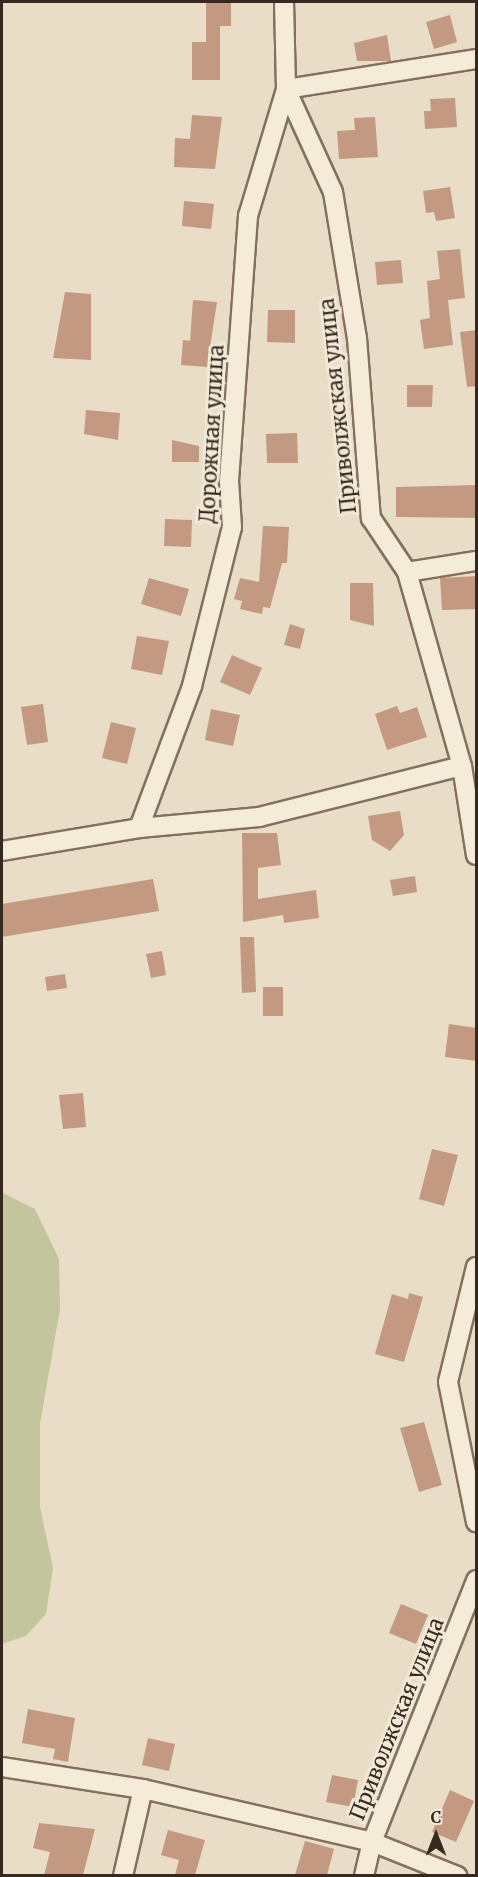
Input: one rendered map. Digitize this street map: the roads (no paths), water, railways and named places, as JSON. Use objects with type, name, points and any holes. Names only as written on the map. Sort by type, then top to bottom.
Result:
[{"type":"street","name":"Дорожная улица","points":[[140,828],[192,686],[232,527],[229,482],[248,216],[286,89],[284,2]]},
{"type":"street","points":[[286,89],[477,59]]},
{"type":"street","name":"Приволжская улица","points":[[286,89],[333,192],[357,338],[371,518],[407,572],[462,766],[477,855]]},
{"type":"street","points":[[407,572],[477,561]]},
{"type":"street","points":[[2,851],[140,828],[259,817],[462,766]]},
{"type":"street","points":[[477,1267],[448,1382],[477,1522]]},
{"type":"street","name":"Приволжская улица","points":[[364,1875],[372,1842],[477,1580]]},
{"type":"street","points":[[2,1767],[143,1789],[372,1842],[457,1875]]},
{"type":"street","points":[[123,1875],[143,1789]]}]
